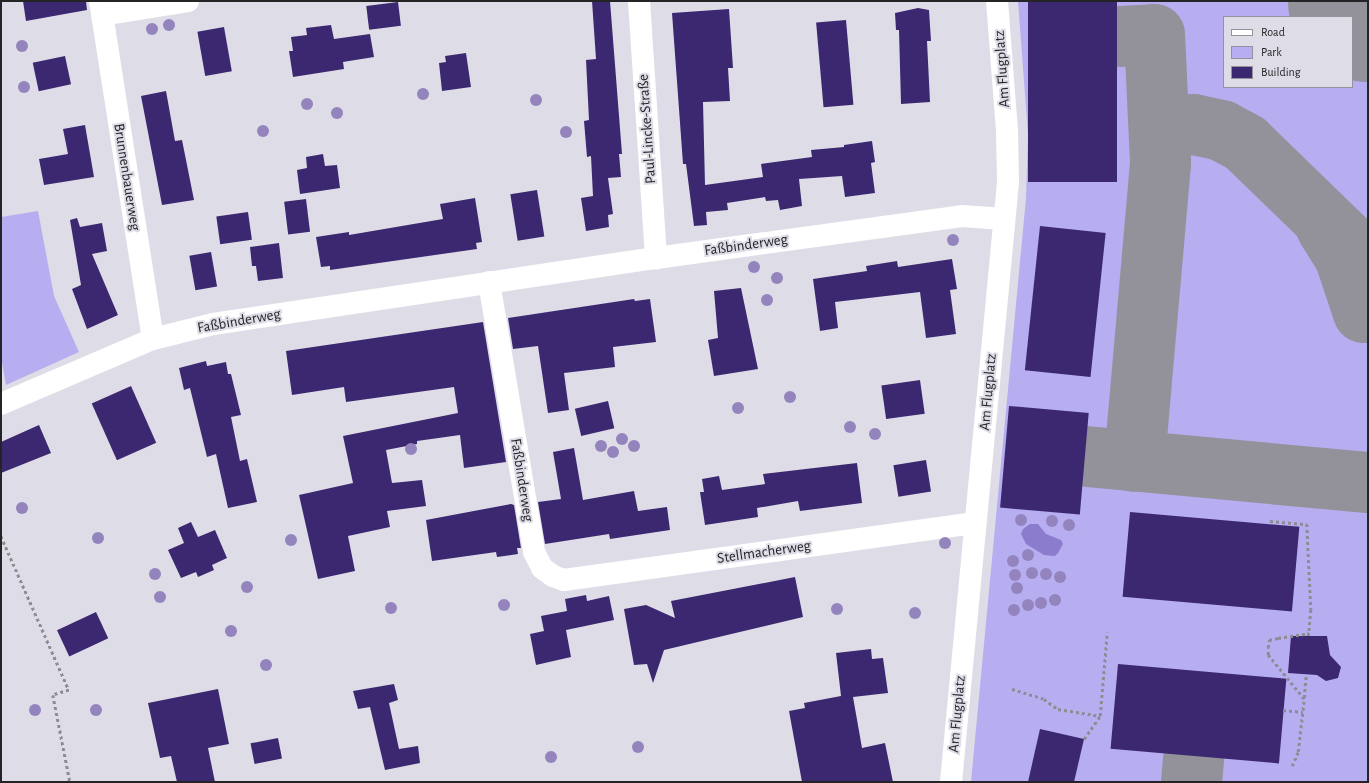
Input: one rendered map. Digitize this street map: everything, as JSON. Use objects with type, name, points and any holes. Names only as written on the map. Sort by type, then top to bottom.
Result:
[{"type":"street","name":"Brunnenbauerweg","points":[[153,339],[101,8],[188,1]]},
{"type":"street","name":"Paul-Lincke-Straße","points":[[639,1],[656,258]]},
{"type":"street","name":"Am Flugplatz","points":[[950,782],[1008,182],[1007,131],[998,1]]},
{"type":"street","name":"Faßbinderweg","points":[[1,404],[153,339],[213,324],[489,282],[962,216],[1004,219]]},
{"type":"street","name":"Faßbinderweg","points":[[489,282],[534,552],[542,568],[554,576]]},
{"type":"street","name":"Stellmacherweg","points":[[554,576],[564,580],[975,523]]},
{"type":"path","points":[[1270,521],[1308,524],[1312,610],[1308,636]]},
{"type":"path","points":[[1,536],[69,690],[53,695],[70,782]]},
{"type":"path","points":[[1084,739],[1100,716],[1107,632]]},
{"type":"path","points":[[1304,699],[1268,655],[1268,648],[1269,640],[1309,633]]},
{"type":"path","points":[[1292,766],[1298,752],[1306,675]]},
{"type":"path","points":[[1012,690],[1044,699],[1058,709],[1100,716]]},
{"type":"path","points":[[1283,710],[1303,712]]},
{"type":"green space","points":[[1018,1],[1368,1],[1368,782],[971,782],[1026,198],[1028,135]]},
{"type":"green space","points":[[38,211],[54,296],[79,352],[6,385],[1,357],[1,217]]},
{"type":"shaded area","points":[[1030,524],[1038,524],[1046,534],[1061,540],[1063,544],[1055,556],[1044,555],[1026,544],[1021,534],[1023,529]]},
{"type":"building","points":[[23,1],[86,1],[87,10],[26,21]]},
{"type":"building","points":[[592,1],[610,1],[622,154],[619,154],[621,177],[608,178],[613,214],[608,215],[609,227],[586,231],[581,198],[593,196],[591,156],[587,157],[584,121],[589,120],[586,60],[596,59]]},
{"type":"building","points":[[1028,1],[1117,1],[1117,182],[1028,182]]},
{"type":"building","points":[[398,2],[401,26],[369,30],[366,6]]},
{"type":"building","points":[[918,8],[929,10],[931,41],[927,41],[930,102],[901,104],[899,30],[896,30],[895,13]]},
{"type":"building","points":[[729,9],[733,68],[728,68],[730,101],[703,102],[705,185],[763,177],[761,164],[812,157],[811,150],[844,147],[844,145],[872,141],[875,162],[871,163],[875,193],[845,197],[842,176],[799,179],[802,206],[780,210],[778,200],[766,201],[765,197],[727,203],[728,210],[706,212],[707,225],[694,226],[686,164],[683,164],[672,13]]},
{"type":"building","points":[[846,20],[853,105],[824,107],[816,23]]},
{"type":"building","points":[[331,25],[334,39],[370,34],[374,57],[343,62],[344,69],[293,77],[289,51],[293,51],[291,37],[307,35],[306,28]]},
{"type":"building","points":[[224,27],[232,71],[205,76],[197,32]]},
{"type":"building","points":[[466,53],[471,87],[442,91],[439,63],[446,62],[445,56]]},
{"type":"building","points":[[65,56],[71,84],[39,91],[33,63]]},
{"type":"building","points":[[166,91],[175,141],[182,140],[194,200],[162,205],[141,96]]},
{"type":"building","points":[[85,125],[94,177],[44,185],[39,159],[68,154],[63,129]]},
{"type":"building","points":[[323,154],[325,166],[337,165],[340,188],[300,194],[297,170],[307,168],[306,157]]},
{"type":"building","points":[[537,190],[544,236],[518,241],[510,194]]},
{"type":"building","points":[[475,198],[482,242],[476,243],[477,249],[330,270],[330,266],[321,267],[316,237],[349,232],[349,235],[443,219],[440,204]]},
{"type":"building","points":[[306,199],[310,232],[288,234],[284,202]]},
{"type":"building","points":[[248,212],[252,240],[220,244],[216,216]]},
{"type":"building","points":[[77,218],[80,227],[102,223],[107,251],[92,254],[118,315],[87,329],[72,289],[81,285],[70,220]]},
{"type":"building","points":[[1040,226],[1106,233],[1090,377],[1025,370]]},
{"type":"building","points":[[279,243],[283,278],[258,281],[256,266],[252,266],[250,247]]},
{"type":"building","points":[[211,252],[217,286],[195,290],[189,256]]},
{"type":"building","points":[[952,259],[957,289],[950,290],[956,334],[926,338],[920,292],[835,302],[838,328],[820,331],[813,279],[867,271],[866,266],[897,261],[898,267]]},
{"type":"building","points":[[741,288],[758,369],[714,376],[708,340],[718,338],[714,291]]},
{"type":"building","points":[[634,299],[635,301],[650,299],[656,342],[613,347],[615,367],[564,373],[569,410],[548,413],[538,346],[513,349],[508,318]]},
{"type":"building","points":[[483,322],[506,462],[464,468],[460,435],[417,441],[417,444],[386,450],[392,483],[422,480],[426,506],[387,511],[390,527],[348,536],[355,571],[318,579],[299,495],[353,483],[343,436],[458,413],[454,387],[346,402],[344,387],[292,395],[286,351]]},
{"type":"building","points":[[206,361],[207,366],[226,362],[228,374],[231,374],[241,415],[231,417],[240,461],[247,459],[257,502],[228,508],[216,454],[207,457],[190,388],[184,390],[179,368]]},
{"type":"building","points":[[920,380],[925,414],[886,419],[881,385]]},
{"type":"building","points":[[131,386],[156,443],[117,460],[92,403]]},
{"type":"building","points":[[608,401],[614,428],[581,436],[575,409]]},
{"type":"building","points":[[1009,406],[1089,413],[1080,515],[1000,508]]},
{"type":"building","points":[[39,425],[51,453],[1,473],[1,442]]},
{"type":"building","points":[[574,448],[583,500],[634,491],[638,511],[667,507],[670,530],[610,539],[609,534],[545,544],[538,502],[561,499],[553,452]]},
{"type":"building","points":[[926,460],[931,492],[898,497],[893,465]]},
{"type":"building","points":[[857,463],[862,503],[800,511],[798,501],[757,508],[758,517],[705,525],[700,492],[704,492],[702,479],[719,476],[722,490],[765,484],[763,474]]},
{"type":"building","points":[[511,504],[514,505],[521,548],[517,548],[518,554],[497,557],[496,552],[432,561],[426,520]]},
{"type":"building","points":[[1130,512],[1299,527],[1292,611],[1123,597]]},
{"type":"building","points":[[191,522],[198,537],[215,530],[227,558],[212,565],[214,570],[198,577],[196,572],[181,578],[168,550],[184,543],[178,528]]},
{"type":"building","points":[[795,577],[803,617],[664,650],[653,683],[647,664],[634,665],[624,609],[646,605],[675,618],[671,601]]},
{"type":"building","points":[[586,595],[587,601],[609,596],[614,620],[566,630],[571,657],[536,665],[530,634],[544,631],[541,616],[567,611],[565,599]]},
{"type":"building","points":[[96,612],[108,638],[69,656],[57,630]]},
{"type":"building","points":[[1291,636],[1327,636],[1330,655],[1341,667],[1338,678],[1326,681],[1317,675],[1288,673]]},
{"type":"building","points":[[871,649],[872,659],[883,658],[888,693],[853,697],[862,748],[885,743],[893,782],[802,782],[789,711],[805,708],[804,703],[841,696],[836,653]]},
{"type":"building","points":[[1118,664],[1286,679],[1279,763],[1111,749]]},
{"type":"building","points":[[394,684],[398,700],[389,703],[399,749],[418,746],[420,763],[385,770],[370,707],[358,709],[353,691]]},
{"type":"building","points":[[218,689],[229,744],[208,748],[215,782],[177,782],[171,756],[160,758],[148,703]]},
{"type":"building","points":[[1040,729],[1084,739],[1074,782],[1028,782]]},
{"type":"building","points":[[278,738],[282,759],[255,764],[251,743]]},
{"type":"taxiway","points":[[1120,36],[1154,34],[1160,163],[1134,461]]},
{"type":"taxiway","points":[[1159,127],[1193,124],[1221,130],[1245,143],[1368,262]]},
{"type":"taxiway","points":[[1326,227],[1345,258],[1363,312]]},
{"type":"taxiway","points":[[1086,456],[1368,482]]},
{"type":"taxiway","points":[[1191,782],[1193,757]]},
{"type":"runway","points":[[1364,1],[1368,5]]}]
